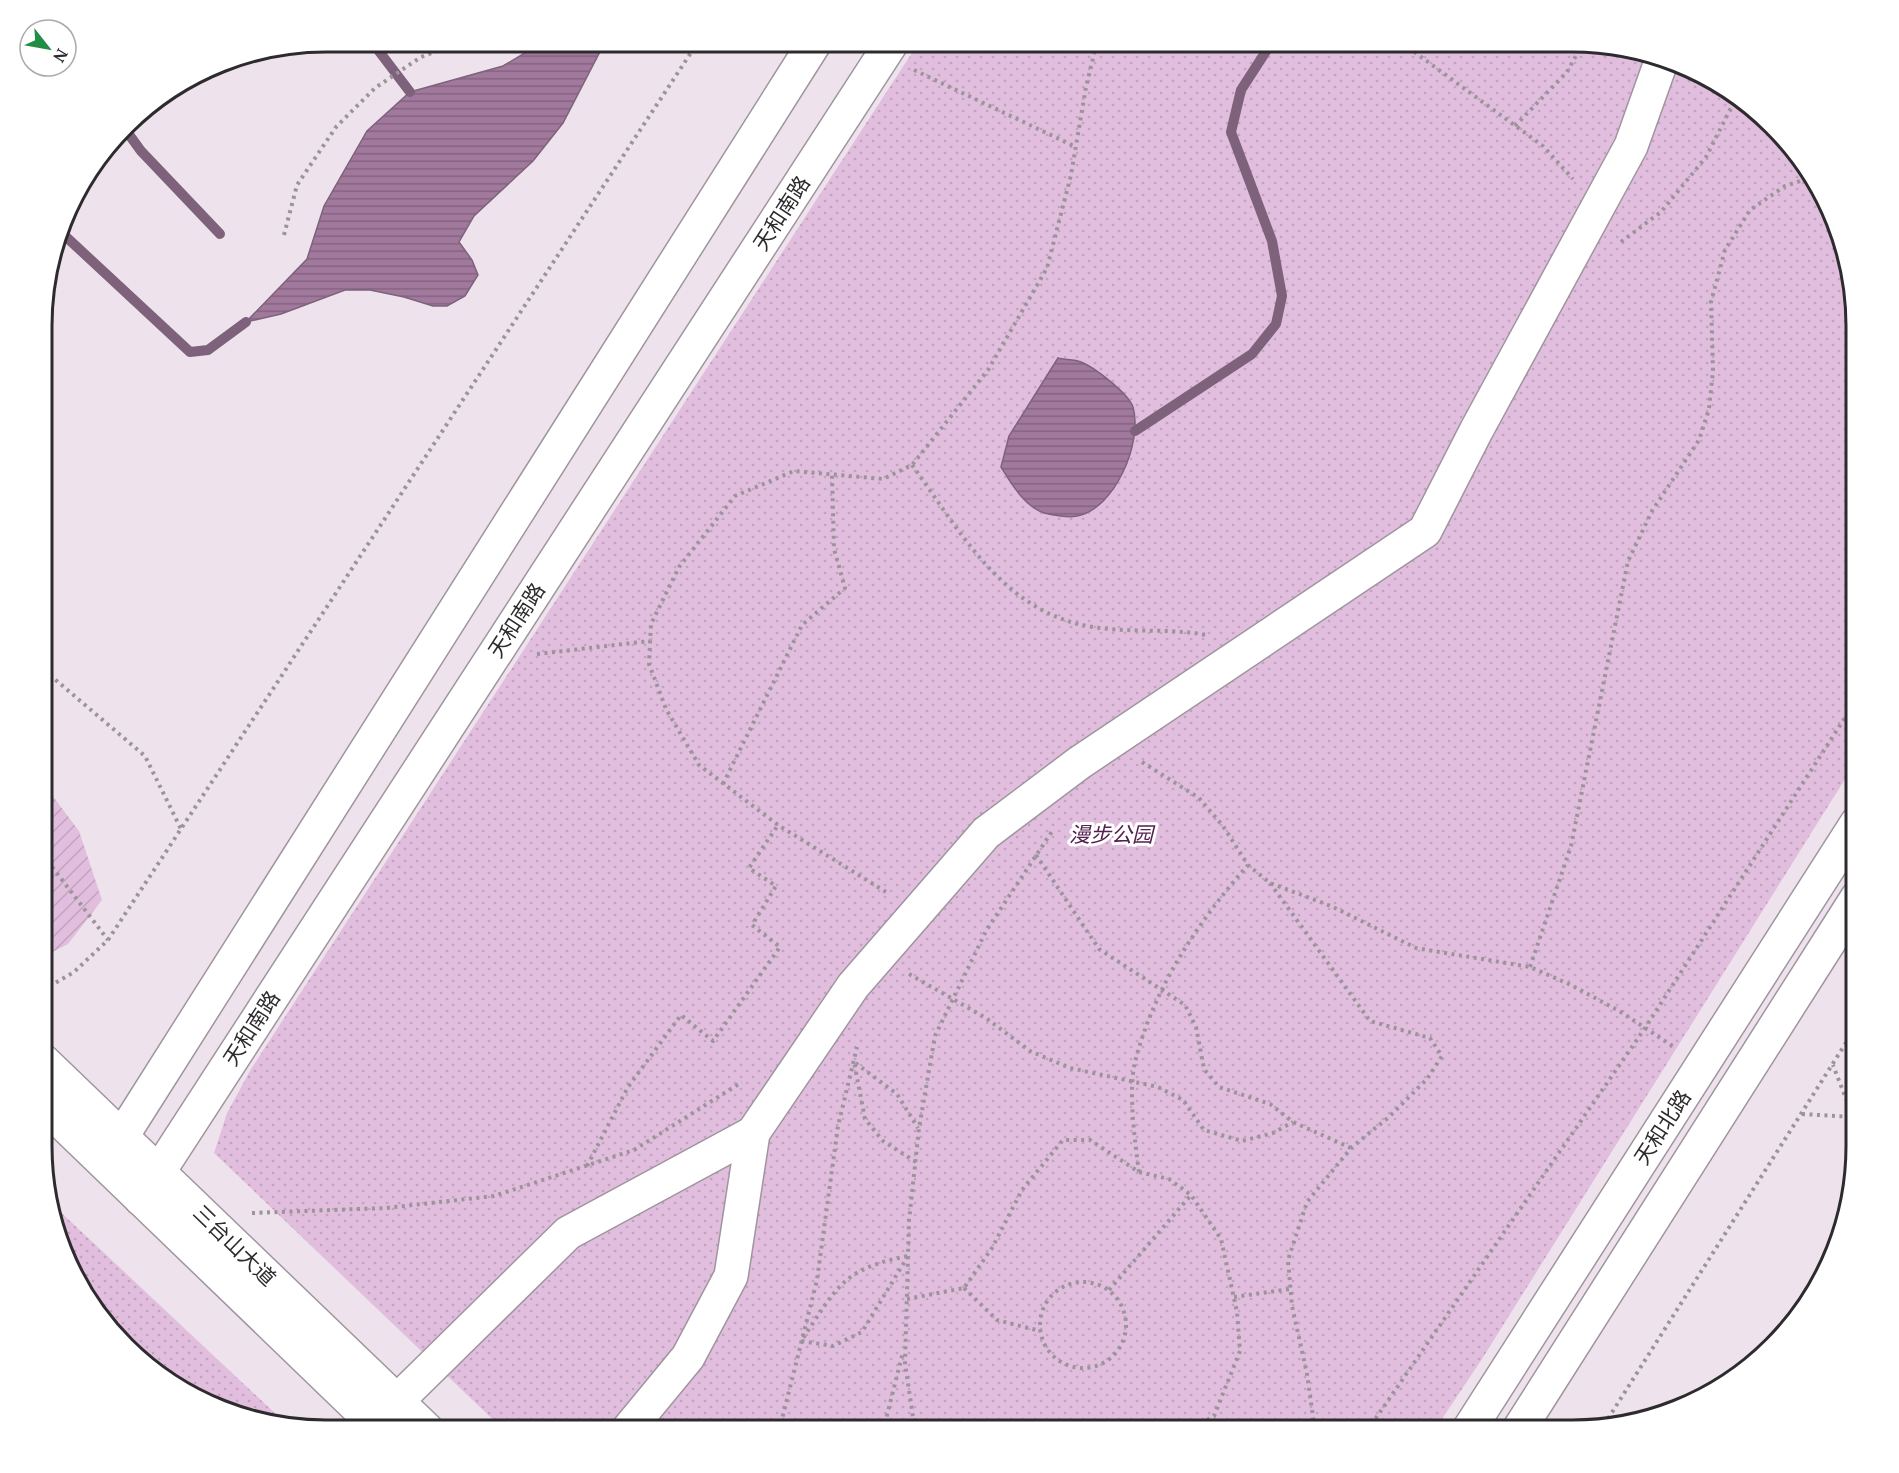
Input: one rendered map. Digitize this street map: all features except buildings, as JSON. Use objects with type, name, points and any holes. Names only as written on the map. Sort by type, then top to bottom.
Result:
[{"type":"street","points":[[105,1163],[809,52]]},
{"type":"street","name":"天和南路","points":[[141,1199],[885,52]]},
{"type":"street","points":[[636,1420],[688,1357],[731,1276],[753,1133],[853,986],[986,833],[1111,742],[1425,531],[1476,431],[1631,146],[1659,67]]},
{"type":"street","name":"天和北路","points":[[1475,1420],[1846,840]]},
{"type":"street","name":"天和北路","points":[[1525,1420],[1846,914]]},
{"type":"street","name":"三台山大道","points":[[52,1069],[417,1420]]},
{"type":"street","name":"三台山大道","points":[[52,1113],[371,1420]]},
{"type":"street","points":[[397,1401],[568,1233],[753,1133]]},
{"type":"path","points":[[284,235],[297,185],[336,128],[375,88],[421,57],[434,52]]},
{"type":"path","points":[[52,985],[74,972],[108,940],[691,52]]},
{"type":"path","points":[[893,52],[1076,147]]},
{"type":"path","points":[[918,912],[778,825],[699,765],[666,709],[649,664],[651,624],[679,567],[735,496],[794,471],[883,479],[912,465],[988,370],[1047,268],[1076,147],[1095,52]]},
{"type":"path","points":[[1415,52],[1543,146],[1598,206]]},
{"type":"path","points":[[1515,126],[1567,72],[1578,52]]},
{"type":"path","points":[[1617,245],[1661,212],[1706,157],[1733,104]]},
{"type":"path","points":[[1530,967],[1570,846],[1628,561],[1652,511],[1699,440],[1709,409],[1713,371],[1711,302],[1725,250],[1750,210],[1785,186],[1804,180]]},
{"type":"path","points":[[912,465],[982,562],[1020,599],[1055,616],[1092,627],[1203,634],[1213,636],[1245,653]]},
{"type":"path","points":[[723,784],[802,625],[845,588],[834,549],[832,474]]},
{"type":"path","points":[[490,660],[650,641]]},
{"type":"path","points":[[52,677],[145,756],[181,829]]},
{"type":"path","points":[[1375,1420],[1645,1028],[1846,716]]},
{"type":"path","points":[[1111,742],[1200,798],[1248,865],[1270,882],[1331,906],[1416,948],[1530,967],[1571,985],[1701,1064]]},
{"type":"path","points":[[586,1167],[628,1088],[681,1015],[713,1041],[780,946],[753,926],[776,886],[749,868],[778,825]]},
{"type":"path","points":[[913,1420],[904,1363],[908,1256],[919,1128],[934,1036],[986,931],[1055,826]]},
{"type":"path","points":[[1036,855],[1099,949],[1185,1005],[1196,1027],[1204,1069],[1219,1087],[1269,1104],[1293,1122],[1351,1148]]},
{"type":"path","points":[[1139,1172],[1134,1134],[1135,1064],[1163,990],[1182,951],[1212,907],[1248,865]]},
{"type":"path","points":[[52,867],[108,940]]},
{"type":"path","points":[[1270,882],[1370,1021],[1430,1038],[1442,1056],[1427,1079],[1389,1117],[1351,1148],[1307,1202],[1288,1260],[1290,1289],[1313,1420]]},
{"type":"path","points":[[879,957],[986,1018],[1030,1051],[1070,1068],[1158,1087],[1183,1100],[1204,1130],[1242,1141],[1274,1133],[1293,1122]]},
{"type":"path","points":[[782,1420],[817,1280],[838,1126],[859,1041]]},
{"type":"path","points":[[1608,1418],[1846,1044]]},
{"type":"path","points":[[854,1062],[897,1094],[919,1128]]},
{"type":"path","points":[[854,1062],[865,1119],[883,1141],[916,1162]]},
{"type":"path","points":[[1833,1065],[1846,1096]]},
{"type":"path","points":[[205,1216],[386,1208],[494,1196],[634,1150],[748,1078]]},
{"type":"path","points":[[1802,1114],[1846,1117]]},
{"type":"path","points":[[906,1299],[964,1288],[992,1248],[1022,1190],[1063,1140],[1090,1140],[1139,1172],[1169,1179],[1191,1195],[1221,1239],[1234,1296],[1240,1351],[1214,1416],[1207,1420]]},
{"type":"path","points":[[1109,1290],[1191,1195]]},
{"type":"path","points":[[801,1341],[846,1278],[874,1262],[908,1256]]},
{"type":"path","points":[[801,1341],[833,1346],[862,1332],[908,1256]]},
{"type":"path","points":[[1082,1282],[1109,1290],[1119,1301],[1125,1313],[1126,1328],[1123,1341],[1105,1363],[1078,1369],[1064,1365],[1053,1357],[1044,1345],[1040,1331],[1040,1317],[1046,1303],[1055,1292],[1068,1285],[1082,1282]]},
{"type":"path","points":[[964,1288],[997,1320],[1040,1331]]},
{"type":"path","points":[[1234,1296],[1290,1289]]},
{"type":"path","points":[[886,1420],[905,1345]]},
{"type":"green space","name":"漫步公园","points":[[912,52],[1573,52],[1609,55],[1644,62],[1678,73],[1725,99],[1753,120],[1779,146],[1810,189],[1832,238],[1841,273],[1846,308],[1846,778],[1482,1359],[1441,1420],[493,1420],[214,1153],[227,1113],[251,1069]]},
{"type":"green space","points":[[52,795],[79,831],[102,900],[68,944],[52,952]]},
{"type":"green space","points":[[61,1212],[278,1416],[221,1400],[189,1384],[146,1353],[120,1327],[89,1284],[73,1252]]},
{"type":"shaded area","points":[[526,52],[600,52],[563,123],[533,161],[474,216],[459,242],[472,260],[478,275],[465,296],[447,306],[433,306],[370,290],[345,290],[281,314],[246,322],[307,259],[324,206],[367,131],[410,92],[503,66]]},
{"type":"shaded area","points":[[1058,358],[1081,362],[1110,381],[1130,401],[1135,421],[1130,455],[1114,488],[1091,511],[1074,517],[1051,515],[1037,510],[1019,493],[1001,467],[1009,436]]},
{"type":"waterway","points":[[380,52],[410,92]]},
{"type":"waterway","points":[[1135,431],[1252,354],[1276,324],[1282,296],[1272,241],[1231,132],[1241,90],[1266,52]]},
{"type":"waterway","points":[[130,136],[141,151],[220,234]]},
{"type":"waterway","points":[[67,238],[190,352],[208,350],[246,322]]}]
